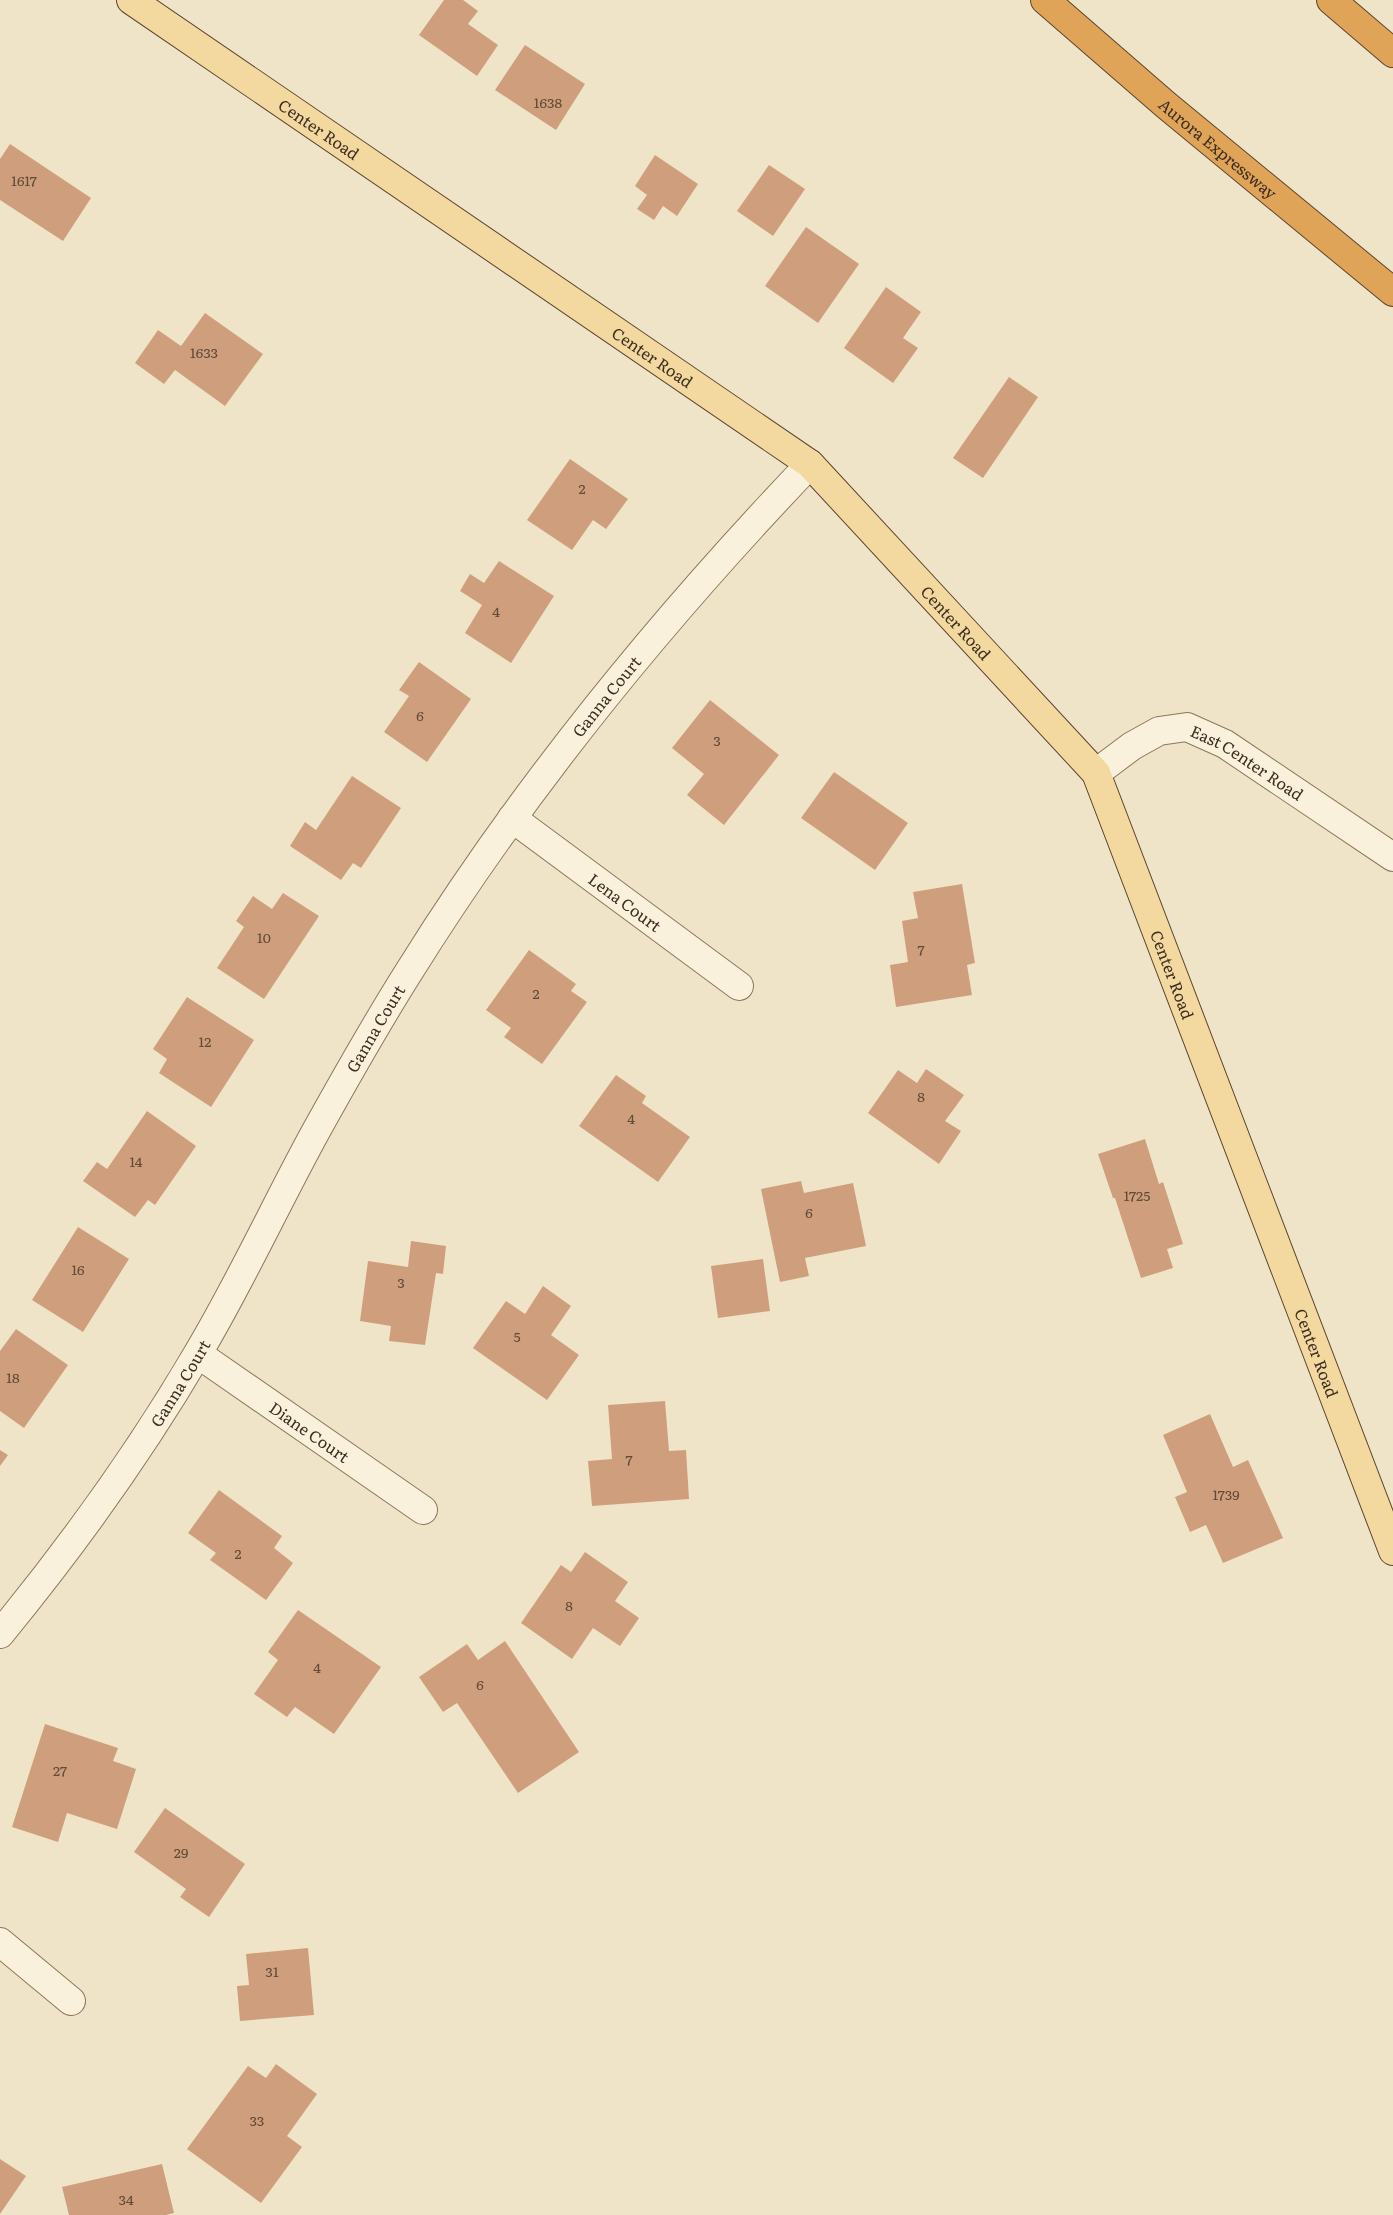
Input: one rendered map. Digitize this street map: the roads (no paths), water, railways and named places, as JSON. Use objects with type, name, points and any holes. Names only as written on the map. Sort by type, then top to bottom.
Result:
[{"type":"highway","name":"Aurora Expressway","points":[[1045,0],[1166,105],[1393,292]]},
{"type":"highway","points":[[1331,0],[1393,53]]},
{"type":"main road","name":"Center Road","points":[[131,0],[810,464],[1096,773],[1393,1551]]},
{"type":"street","name":"Ganna Court","points":[[0,1634],[46,1577],[126,1468],[198,1354],[316,1131],[409,972],[459,894],[512,818],[624,671],[746,531],[810,464]]},
{"type":"street","name":"East Center Road","points":[[1096,773],[1132,746],[1159,731],[1187,727],[1225,744],[1393,857]]},
{"type":"street","name":"Lena Court","points":[[512,818],[740,986]]},
{"type":"street","name":"Diane Court","points":[[198,1354],[423,1510]]},
{"type":"street","points":[[0,1942],[71,2001]]}]
